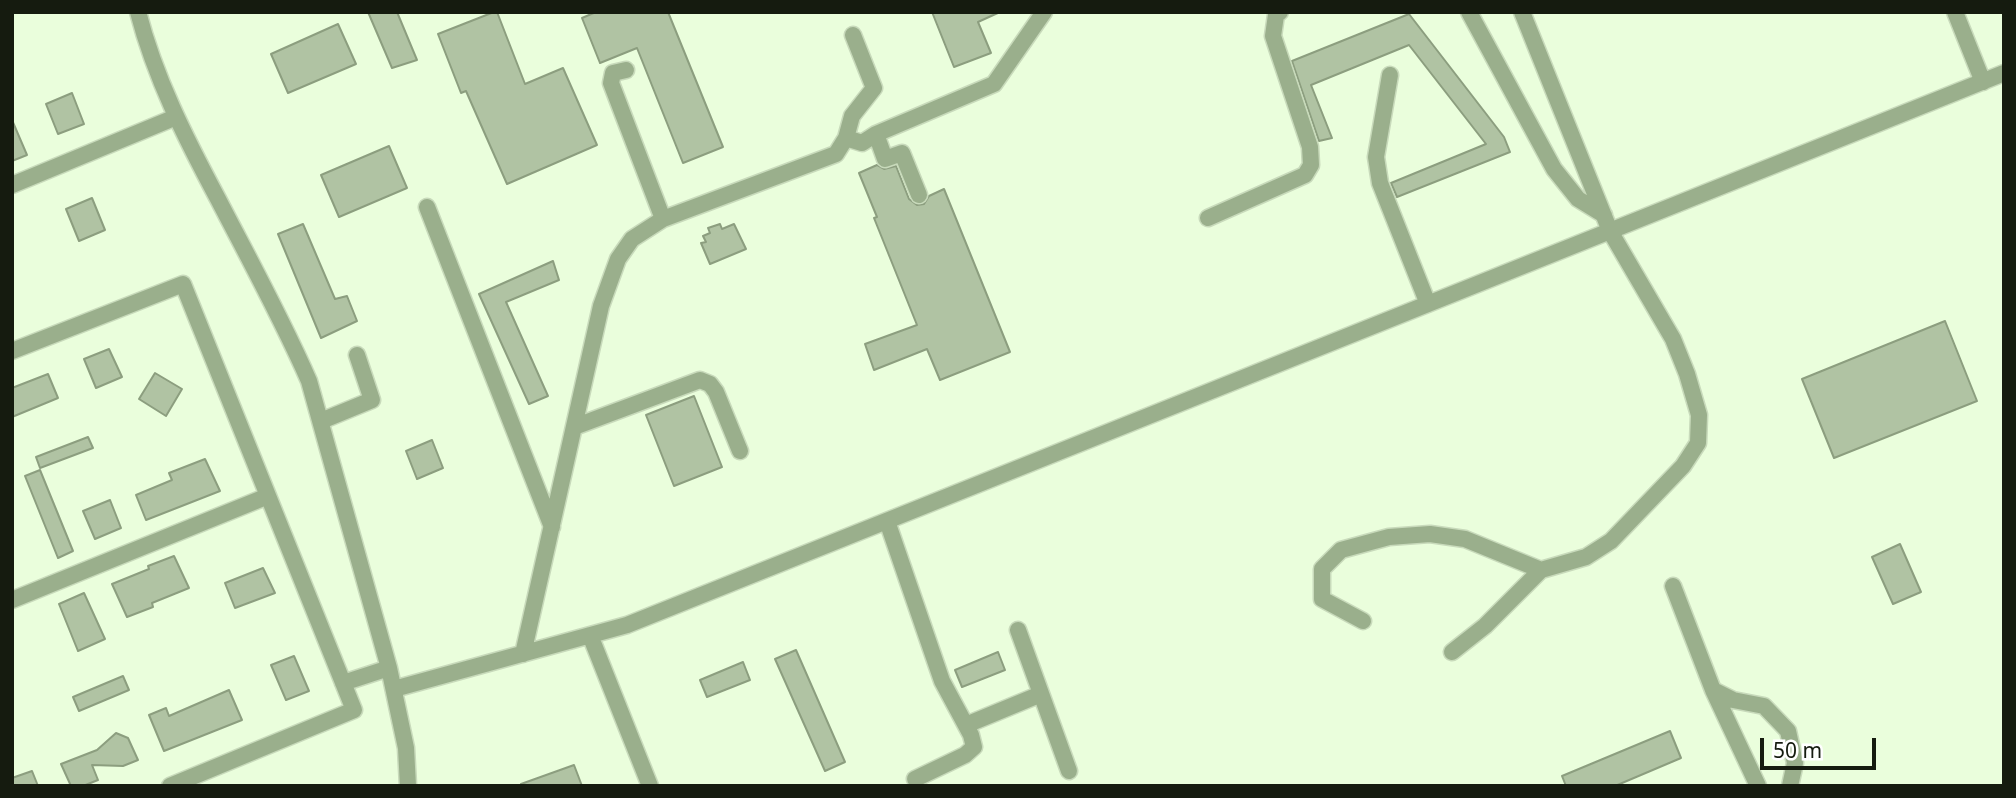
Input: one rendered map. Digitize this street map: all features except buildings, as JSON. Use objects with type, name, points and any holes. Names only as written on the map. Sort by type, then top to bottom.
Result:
[{"type":"street","points":[[138,12],[160,81],[176,117],[292,342],[309,381],[389,668],[406,748],[408,786]]},
{"type":"street","points":[[846,138],[862,143],[876,134],[994,84],[1044,12]]},
{"type":"street","points":[[1208,218],[1305,175],[1311,165],[1310,147],[1273,36],[1276,15],[1280,12]]},
{"type":"street","points":[[1469,12],[1554,169],[1577,199],[1604,215]]},
{"type":"street","points":[[1452,652],[1485,626],[1541,570],[1586,557],[1611,541],[1683,466],[1698,443],[1699,415],[1673,339],[1611,231],[1522,12]]},
{"type":"street","points":[[1955,12],[1983,82]]},
{"type":"street","points":[[523,654],[601,306],[618,259],[632,239],[663,219],[836,154],[846,138],[852,117],[874,88],[853,35]]},
{"type":"street","points":[[625,70],[613,73],[611,83],[663,219]]},
{"type":"street","points":[[394,689],[627,625],[2004,73]]},
{"type":"street","points":[[1390,75],[1380,121],[1376,157],[1380,183],[1428,304]]},
{"type":"street","points":[[12,185],[176,117]]},
{"type":"street","points":[[876,134],[886,159],[902,153],[919,195]]},
{"type":"street","points":[[428,206],[552,527]]},
{"type":"street","points":[[12,351],[183,284],[354,710],[170,786]]},
{"type":"street","points":[[321,421],[372,400],[357,355]]},
{"type":"street","points":[[574,427],[700,380],[710,384],[716,392],[740,451]]},
{"type":"street","points":[[12,600],[268,496]]},
{"type":"street","points":[[887,521],[942,681],[971,735],[974,747],[965,755],[915,779]]},
{"type":"street","points":[[1363,621],[1322,599],[1322,569],[1341,550],[1390,537],[1430,534],[1465,539],[1541,570]]},
{"type":"street","points":[[1673,586],[1713,691],[1758,786]]},
{"type":"street","points":[[1018,630],[1069,771]]},
{"type":"street","points":[[590,635],[650,786]]},
{"type":"street","points":[[344,683],[389,668]]},
{"type":"street","points":[[1713,691],[1733,700],[1764,706],[1788,731],[1795,763],[1790,786]]},
{"type":"street","points":[[966,725],[1041,694]]}]
